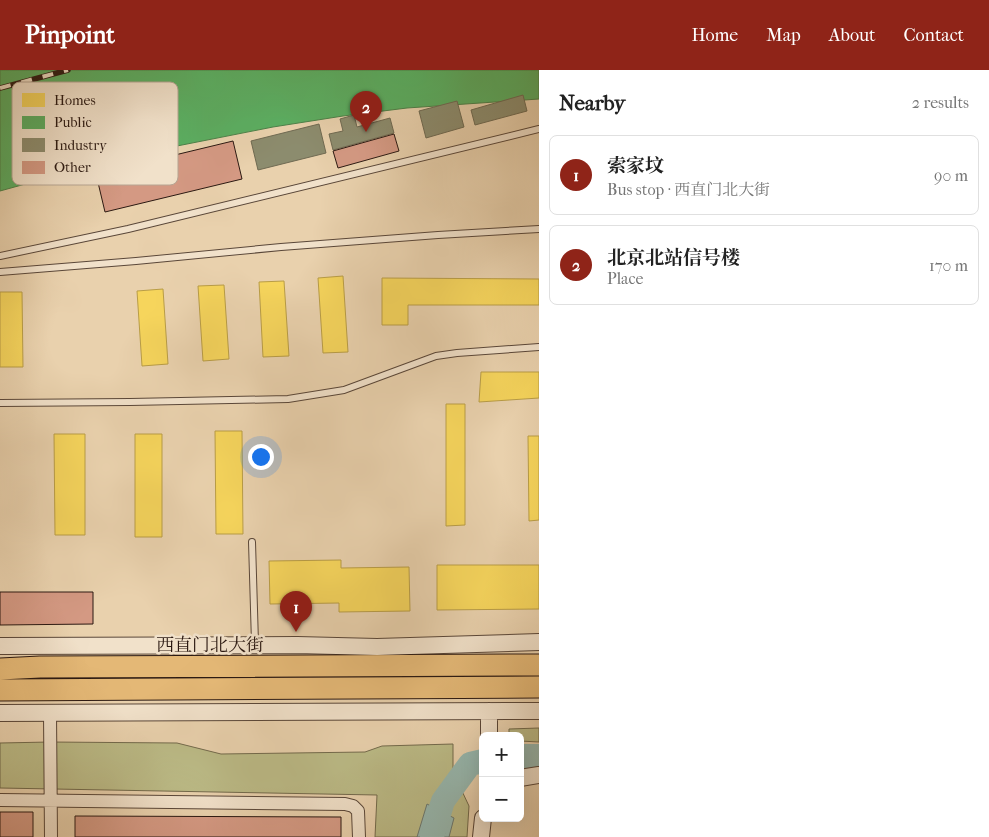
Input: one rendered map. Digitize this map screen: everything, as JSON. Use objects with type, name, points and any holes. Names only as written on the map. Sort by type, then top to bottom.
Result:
[{"type":"highway","points":[[0,660],[40,667]]},
{"type":"highway","name":"西直门北大街","points":[[0,669],[40,667],[539,665]]},
{"type":"highway","points":[[6,690],[539,687]]},
{"type":"street","name":"西直门北大街","points":[[0,646],[255,645],[377,647],[539,642]]},
{"type":"street","points":[[0,713],[539,710]]},
{"type":"street","points":[[489,711],[489,732]]},
{"type":"street","points":[[50,713],[51,837]]},
{"type":"street","points":[[524,777],[539,775]]},
{"type":"street","points":[[0,800],[344,804],[353,806],[358,811],[359,837]]},
{"type":"street","points":[[481,837],[483,822]]},
{"type":"lane","points":[[0,256],[128,229],[539,128]]},
{"type":"lane","points":[[0,272],[281,247],[539,229]]},
{"type":"lane","points":[[0,404],[288,399],[344,390],[436,356],[539,347]]},
{"type":"lane","points":[[252,542],[255,645]]},
{"type":"shaded area","points":[[539,728],[539,742],[524,741],[524,732],[509,732],[509,729]]},
{"type":"shaded area","points":[[0,743],[177,743],[221,754],[365,752],[382,746],[453,744],[453,772],[469,806],[467,837],[375,837],[377,795],[0,788]]},
{"type":"water","points":[[427,804],[454,818],[449,837],[417,837]]},
{"type":"building: Homes","points":[[343,276],[348,352],[323,353],[318,278]]},
{"type":"building: Homes","points":[[382,278],[539,279],[539,305],[408,305],[408,325],[382,325]]},
{"type":"building: Homes","points":[[284,281],[289,356],[263,357],[259,282]]},
{"type":"building: Homes","points":[[224,285],[229,359],[203,361],[198,286]]},
{"type":"building: Homes","points":[[163,289],[168,364],[142,366],[137,291]]},
{"type":"building: Homes","points":[[0,292],[22,292],[23,367],[0,367]]},
{"type":"building: Homes","points":[[481,372],[539,372],[539,398],[479,402]]},
{"type":"building: Homes","points":[[446,404],[465,404],[465,525],[446,526]]},
{"type":"building: Homes","points":[[215,431],[242,431],[243,534],[216,534]]},
{"type":"building: Homes","points":[[54,434],[85,434],[85,535],[55,535]]},
{"type":"building: Homes","points":[[135,434],[162,434],[162,537],[135,537]]},
{"type":"building: Homes","points":[[528,436],[539,436],[539,520],[529,521]]},
{"type":"building: Homes","points":[[341,560],[341,568],[409,567],[410,611],[339,612],[339,603],[270,604],[269,561]]},
{"type":"building: Homes","points":[[437,565],[539,565],[539,609],[437,610]]},
{"type":"building: Public","points":[[0,70],[539,70],[539,99],[407,108],[343,116],[273,127],[178,146],[178,82],[12,82],[12,185],[22,185],[0,191]]},
{"type":"building: Industry","points":[[523,95],[527,111],[475,125],[471,110]]},
{"type":"building: Industry","points":[[457,101],[464,127],[426,138],[419,111]]},
{"type":"building: Industry","points":[[354,115],[357,127],[390,118],[394,133],[333,150],[329,134],[343,131],[340,119]]},
{"type":"building: Industry","points":[[319,124],[326,153],[258,170],[251,141]]},
{"type":"building: Other","points":[[394,134],[399,151],[338,168],[333,151]]},
{"type":"building: Other","points":[[233,141],[242,179],[105,212],[99,185],[178,185],[178,154]]},
{"type":"building: Other","points":[[0,592],[93,592],[93,624],[0,625]]},
{"type":"building: Other","points":[[0,812],[33,812],[33,837],[0,837]]},
{"type":"building: Other","points":[[75,816],[341,817],[341,837],[75,837]]},
{"type":"waterway","points":[[524,756],[539,756]]},
{"type":"waterway","points":[[432,837],[443,801],[470,764],[479,762]]},
{"type":"railway","points":[[23,82],[68,70]]},
{"type":"railway","points":[[0,88],[12,85]]},
{"type":"place","name":"北京北站信号楼","points":[[366,132]]},
{"type":"place","name":"索家坟","points":[[296,632]]}]
